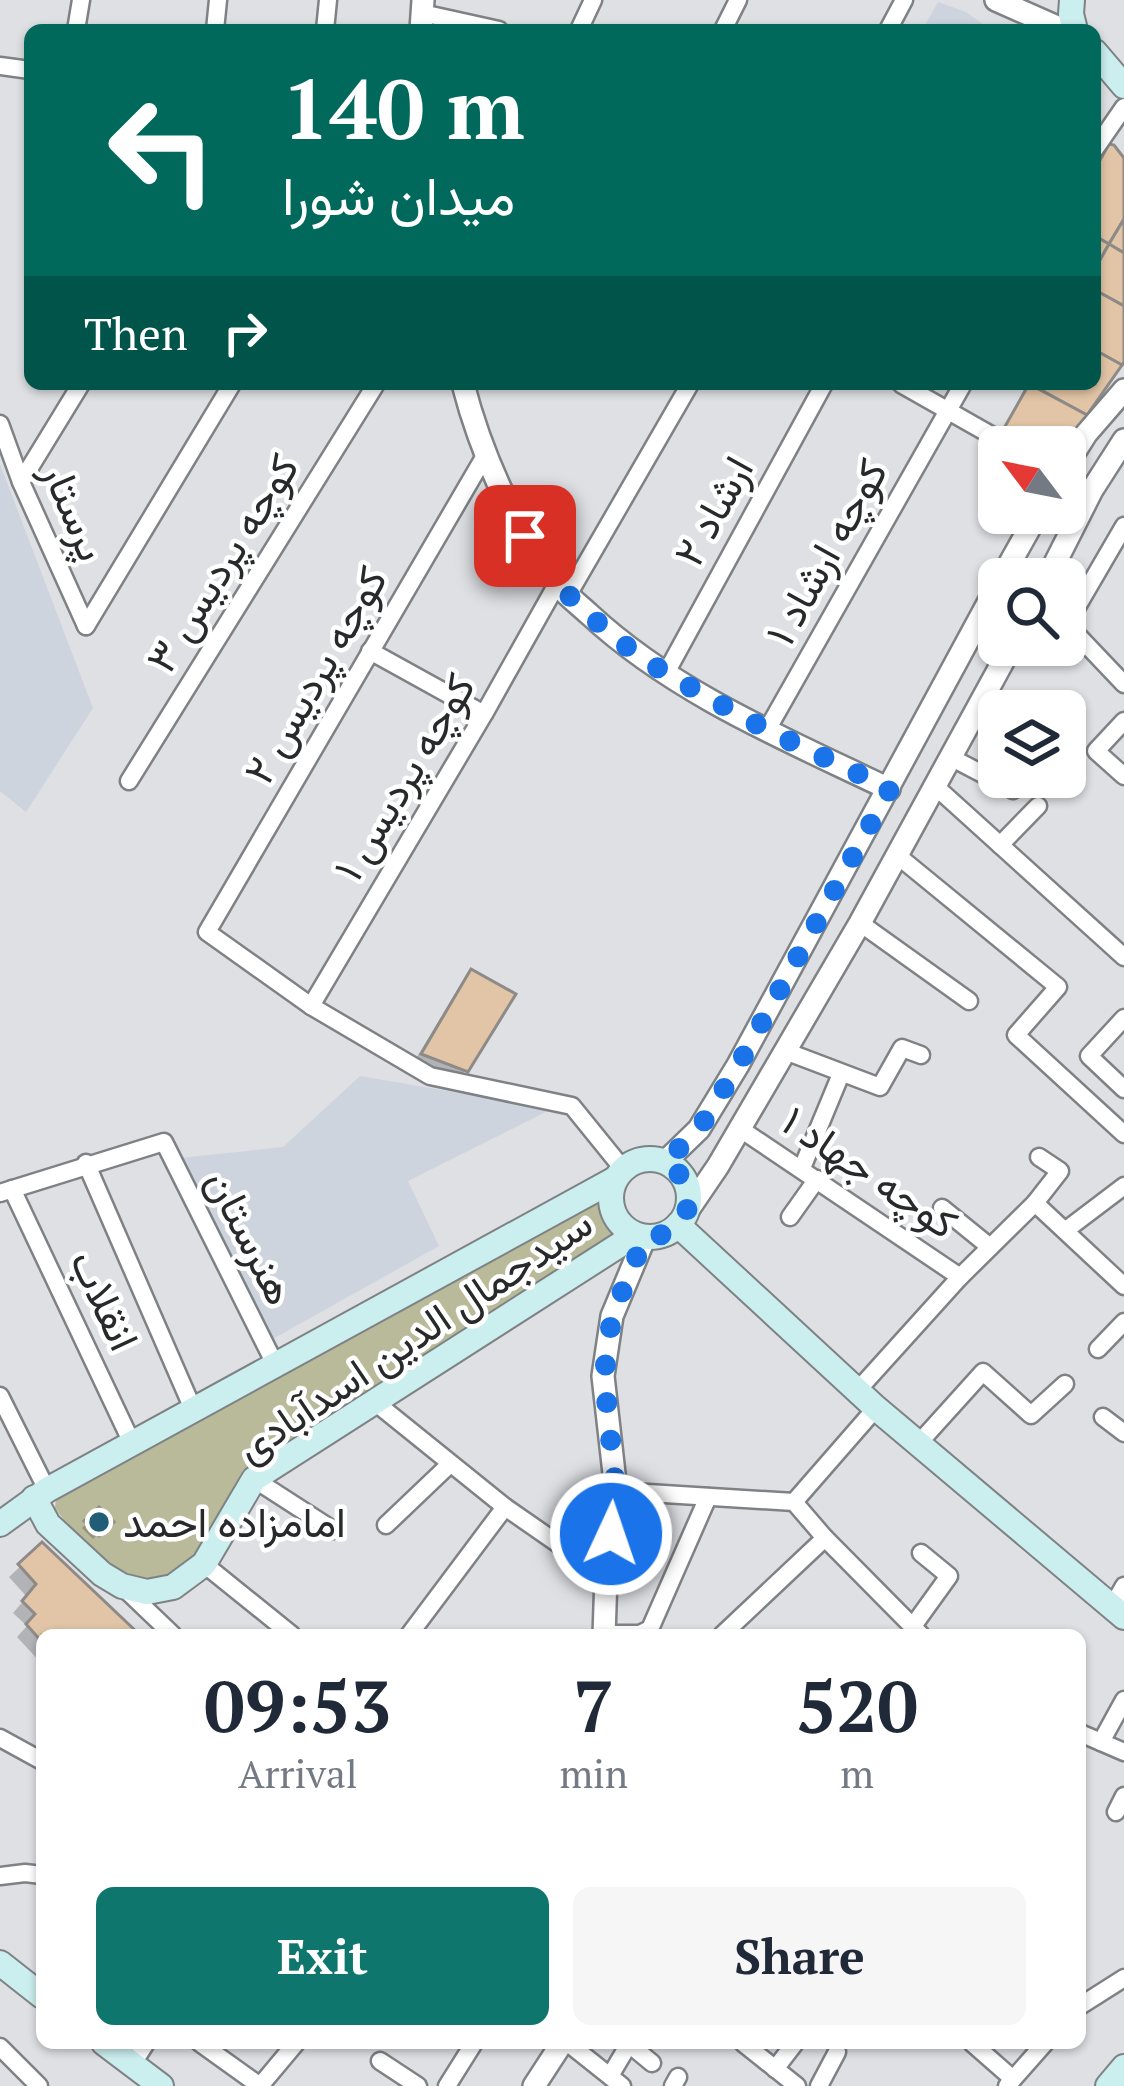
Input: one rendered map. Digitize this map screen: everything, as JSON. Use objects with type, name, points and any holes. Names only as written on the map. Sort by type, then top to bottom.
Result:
[{"type":"main road","points":[[1101,59],[1124,86]]},
{"type":"main road","points":[[643,1159],[665,1162],[683,1177],[688,1189],[682,1219],[665,1234],[640,1236],[616,1218],[611,1192],[619,1174],[643,1159]]},
{"type":"main road","name":"سیدجمال الدین اسدآبادی","points":[[0,1524],[40,1494],[619,1174]]},
{"type":"main road","points":[[682,1219],[866,1400],[1120,1603]]},
{"type":"main road","name":"سیدجمال الدین اسدآبادی","points":[[204,1564],[254,1478],[640,1236]]},
{"type":"main road","points":[[40,1494],[48,1524],[102,1574],[122,1586],[147,1592],[172,1587],[204,1564]]},
{"type":"main road","points":[[0,1964],[36,1989]]},
{"type":"main road","points":[[139,2054],[161,2086]]},
{"type":"main road","points":[[1108,2086],[1124,2067]]},
{"type":"street","points":[[315,0],[328,1]]},
{"type":"street","points":[[996,0],[1050,24]]},
{"type":"street","points":[[422,14],[470,24]]},
{"type":"street","points":[[1101,140],[1124,106]]},
{"type":"street","points":[[21,482],[77,390]]},
{"type":"street","name":"پرستار","points":[[0,424],[86,626],[228,390]]},
{"type":"street","name":"کوچه پردیس ۳","points":[[129,781],[372,390]]},
{"type":"street","points":[[466,390],[486,454],[525,536],[563,590],[613,637],[665,673],[767,730],[890,789]]},
{"type":"street","name":"کوچه پردیس ۱","points":[[311,1006],[484,714],[686,390]]},
{"type":"street","name":"ارشاد ۲","points":[[665,673],[821,390]]},
{"type":"street","points":[[912,390],[978,427]]},
{"type":"street","name":"کوچه ارشاد ۱","points":[[767,730],[960,390]]},
{"type":"street","points":[[1086,434],[1124,390]]},
{"type":"street","points":[[1058,558],[1124,440]]},
{"type":"street","name":"کوچه پردیس ۲","points":[[311,1006],[207,932],[486,454]]},
{"type":"street","points":[[1086,590],[1124,526]]},
{"type":"street","points":[[665,1162],[699,1129],[738,1066],[978,623]]},
{"type":"street","points":[[1086,644],[1124,684]]},
{"type":"street","points":[[370,651],[484,714]]},
{"type":"street","points":[[682,1219],[860,923],[1001,666]]},
{"type":"street","points":[[1124,721],[1096,751],[1124,776]]},
{"type":"street","points":[[952,758],[978,772]]},
{"type":"street","points":[[936,787],[1120,946]]},
{"type":"street","points":[[1000,845],[1038,806]]},
{"type":"street","points":[[898,856],[1058,987],[1016,1035],[1124,1134]]},
{"type":"street","points":[[860,923],[969,1001]]},
{"type":"street","points":[[311,1006],[430,1076],[572,1106],[619,1174]]},
{"type":"street","points":[[1124,1018],[1089,1056],[1124,1089]]},
{"type":"street","points":[[785,1051],[880,1087],[902,1048],[921,1055]]},
{"type":"street","points":[[790,1217],[810,1174],[841,1074]]},
{"type":"street","name":"کوچه جهاد ۱","points":[[740,1128],[959,1276]]},
{"type":"street","name":"هنرستان","points":[[87,1164],[164,1142],[275,1364]]},
{"type":"street","points":[[794,1502],[959,1276],[1035,1203],[1060,1171],[1039,1157]]},
{"type":"street","points":[[6,1191],[87,1164],[194,1408]]},
{"type":"street","points":[[1066,1230],[1124,1186]]},
{"type":"street","name":"انقلاب","points":[[6,1191],[132,1443]]},
{"type":"street","points":[[1035,1203],[1124,1286]]},
{"type":"street","points":[[942,1208],[990,1247]]},
{"type":"street","points":[[604,1629],[616,1491],[604,1376],[612,1316],[640,1236]]},
{"type":"street","points":[[1098,1349],[1124,1322]]},
{"type":"street","points":[[918,1444],[982,1372],[1031,1415],[1065,1384]]},
{"type":"street","points":[[0,1396],[40,1494]]},
{"type":"street","points":[[376,1403],[505,1508],[607,1577]]},
{"type":"street","points":[[1103,1417],[1124,1433]]},
{"type":"street","points":[[386,1525],[449,1465]]},
{"type":"street","points":[[254,1478],[332,1530]]},
{"type":"street","points":[[616,1491],[794,1502],[915,1629]]},
{"type":"street","points":[[650,1629],[708,1496]]},
{"type":"street","points":[[414,1629],[505,1508]]},
{"type":"street","points":[[728,1629],[825,1538]]},
{"type":"street","points":[[918,1629],[949,1576],[921,1553]]},
{"type":"street","points":[[204,1564],[285,1629]]},
{"type":"street","points":[[122,1586],[167,1629]]},
{"type":"street","points":[[1101,1742],[1124,1700]]},
{"type":"street","points":[[1086,1736],[1124,1752]]},
{"type":"street","points":[[0,1738],[36,1758]]},
{"type":"street","points":[[0,1876],[36,1874]]},
{"type":"street","points":[[1086,2002],[1124,1978]]},
{"type":"street","points":[[0,2047],[39,2086]]},
{"type":"street","points":[[208,2049],[260,2086],[291,2049]]},
{"type":"street","points":[[447,2086],[470,2049]]},
{"type":"street","points":[[534,2086],[561,2049]]},
{"type":"street","points":[[573,2049],[616,2081],[627,2049]]},
{"type":"street","points":[[635,2049],[652,2063]]},
{"type":"street","points":[[751,2049],[796,2086]]},
{"type":"street","points":[[775,2068],[790,2049]]},
{"type":"street","points":[[978,2049],[1010,2082],[1040,2049]]},
{"type":"street","points":[[818,2086],[837,2052]]},
{"type":"street","points":[[380,2061],[418,2086]]},
{"type":"shaded area","points":[[938,2],[983,24],[925,24]]},
{"type":"shaded area","points":[[0,464],[93,708],[26,812],[0,791]]},
{"type":"shaded area","points":[[360,1076],[552,1109],[408,1181],[439,1246],[271,1340],[180,1158],[283,1147]]},
{"type":"green space","points":[[605,1189],[607,1215],[623,1237],[243,1470],[190,1564],[173,1577],[155,1580],[116,1567],[55,1508],[56,1499]]},
{"type":"building","points":[[1109,144],[1124,158],[1124,219],[1109,244],[1101,239],[1101,158]]},
{"type":"building","points":[[1124,219],[1124,253],[1109,244]]},
{"type":"building","points":[[1109,244],[1124,253],[1124,306],[1101,293],[1101,258]]},
{"type":"building","points":[[1101,293],[1124,306],[1122,365],[1101,353]]},
{"type":"building","points":[[1101,353],[1122,365],[1087,415],[1041,390],[1101,390]]},
{"type":"building","points":[[1026,390],[1040,390],[1087,415],[1080,426],[1005,426]]},
{"type":"building","points":[[471,969],[516,994],[468,1072],[421,1054]]},
{"type":"building","name":"امامزاده احمد","points":[[99,1507],[114,1522],[99,1536],[84,1521]]},
{"type":"building","points":[[42,1542],[134,1629],[36,1629],[36,1635],[26,1624],[35,1614],[22,1601],[36,1584],[18,1564]]},
{"type":"place","name":"امامزاده احمد","points":[[99,1522]]},
{"type":"route","points":[[525,536],[557,584],[613,637],[665,673],[767,730],[890,789],[738,1066],[699,1129],[665,1162],[683,1177],[688,1189],[686,1213],[665,1234],[645,1237],[612,1316],[604,1376],[616,1491],[611,1534]]}]
